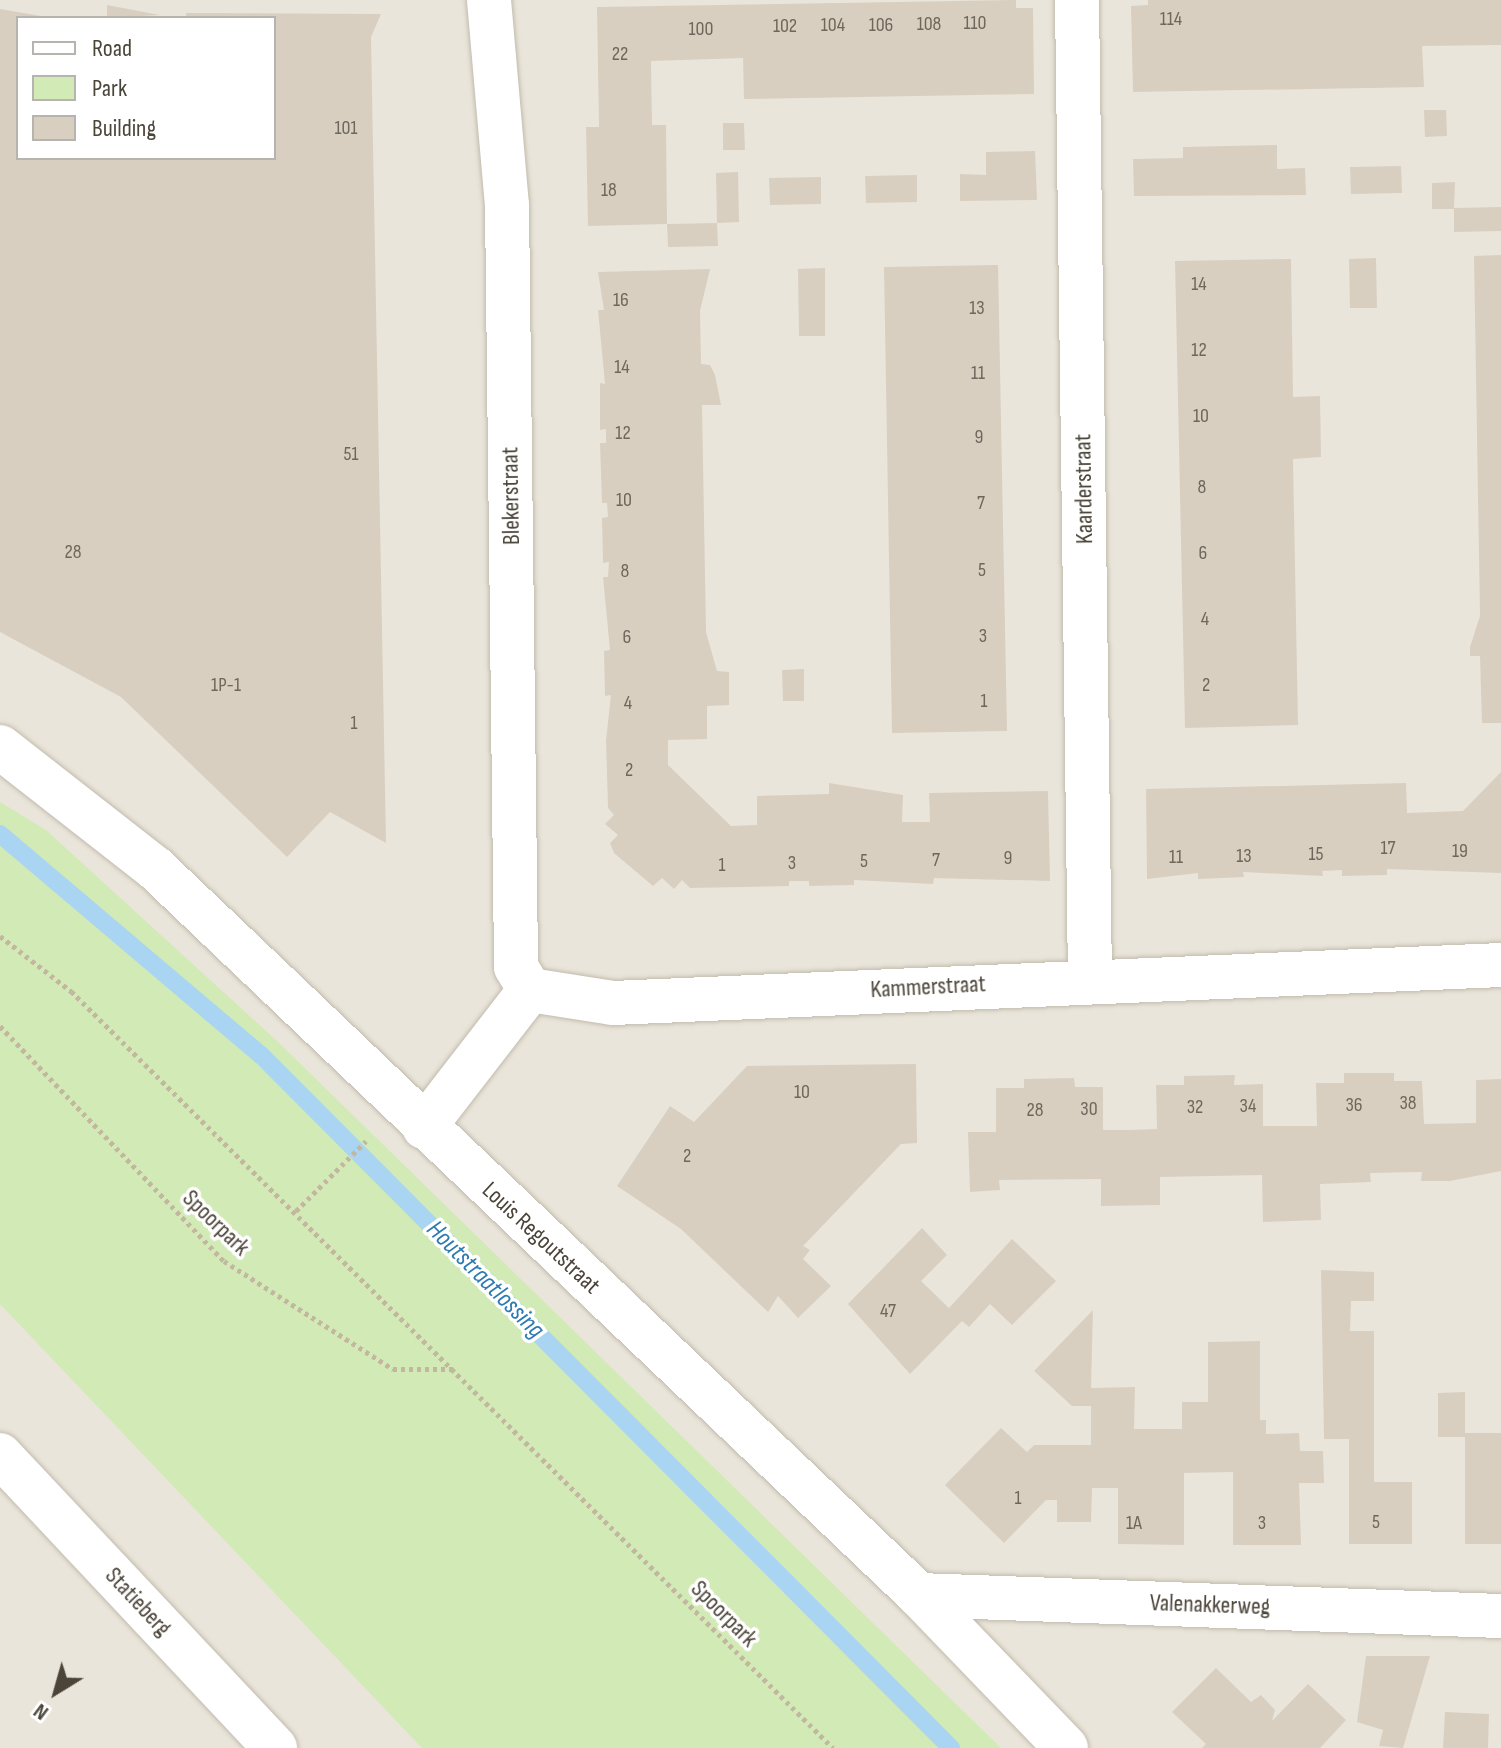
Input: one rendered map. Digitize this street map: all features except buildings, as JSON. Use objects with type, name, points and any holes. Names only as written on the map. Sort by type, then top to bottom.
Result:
[{"type":"street","name":"Blekerstraat","points":[[489,0],[507,205],[516,967],[530,990]]},
{"type":"street","name":"Kaarderstraat","points":[[1077,0],[1090,979]]},
{"type":"street","name":"Louis Regoutstraat","points":[[0,747],[155,868],[919,1595],[1066,1748]]},
{"type":"street","name":"Kammerstraat","points":[[530,990],[613,1003],[1090,979],[1501,965]]},
{"type":"street","points":[[424,1127],[530,990]]},
{"type":"street","name":"Statieberg","points":[[0,1455],[275,1748]]},
{"type":"street","name":"Valenakkerweg","points":[[919,1595],[1501,1616]]},
{"type":"path","name":"Spoorpark","points":[[0,936],[71,991],[296,1211],[833,1748]]},
{"type":"path","name":"Spoorpark","points":[[0,1026],[224,1261],[393,1369],[454,1369]]},
{"type":"path","points":[[296,1211],[367,1140]]},
{"type":"shaded area","points":[[0,0],[1501,0],[1501,1748],[0,1748]]},
{"type":"green space","points":[[0,802],[46,830],[277,1041],[1001,1748],[422,1748],[0,1304]]},
{"type":"waterway","name":"Houtstraatlossing","points":[[0,834],[261,1055],[951,1748]]}]
